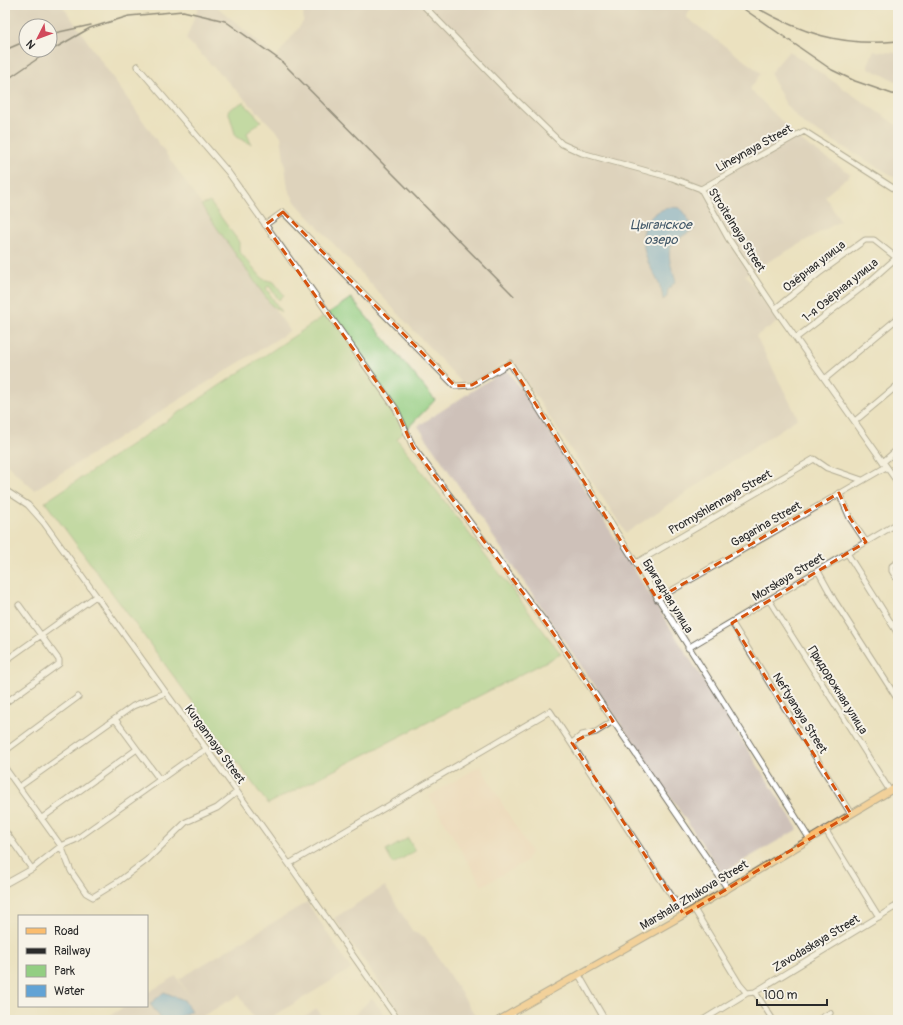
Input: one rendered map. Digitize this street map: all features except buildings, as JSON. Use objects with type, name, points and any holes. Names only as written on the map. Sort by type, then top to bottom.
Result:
[{"type":"main road","name":"Marshala Zhukova Street","points":[[499,1020],[684,915],[898,786]]},
{"type":"street","name":"Stroitelnaya Street","points":[[423,5],[503,87],[562,144],[582,153],[672,178],[700,189],[728,238],[898,483]]},
{"type":"street","points":[[137,66],[228,172],[396,409],[413,448],[550,630],[728,889]]},
{"type":"street","name":"Lineynaya Street","points":[[700,189],[804,131],[898,192]]},
{"type":"street","name":"Бригадная улица","points":[[265,224],[284,212],[455,386],[472,385],[510,363],[636,563],[657,599],[810,838]]},
{"type":"street","name":"Озёрная улица","points":[[776,308],[818,274],[865,240],[874,240],[897,258]]},
{"type":"street","name":"1-я Озёрная улица","points":[[796,338],[869,282],[897,258]]},
{"type":"street","points":[[826,378],[898,318]]},
{"type":"street","points":[[855,420],[898,385]]},
{"type":"street","name":"Gagarina Street","points":[[657,599],[862,480],[884,464],[898,449]]},
{"type":"street","name":"Promyshlennaya Street","points":[[636,563],[814,459],[827,468],[862,480]]},
{"type":"street","name":"Kurgannaya Street","points":[[5,490],[28,505],[44,523],[165,693],[290,864],[398,1020]]},
{"type":"street","points":[[839,493],[850,518],[866,542]]},
{"type":"street","name":"Morskaya Street","points":[[688,648],[898,523]]},
{"type":"street","points":[[846,553],[898,634]]},
{"type":"street","points":[[898,562],[892,566],[892,571],[898,581]]},
{"type":"street","points":[[818,571],[898,700]]},
{"type":"street","points":[[5,661],[96,596]]},
{"type":"street","name":"Придорожная улица","points":[[769,600],[890,791]]},
{"type":"street","points":[[5,703],[59,664],[59,660],[19,605]]},
{"type":"street","name":"Neftyanaya Street","points":[[732,623],[851,814]]},
{"type":"street","points":[[19,787],[133,706],[165,693]]},
{"type":"street","points":[[5,751],[78,697]]},
{"type":"street","points":[[290,864],[550,711],[684,915]]},
{"type":"street","points":[[115,719],[160,780]]},
{"type":"street","points":[[572,744],[582,736],[596,732],[613,721]]},
{"type":"street","points":[[5,884],[32,869],[61,846],[75,840],[207,749]]},
{"type":"street","points":[[42,818],[137,750]]},
{"type":"street","points":[[5,768],[61,846],[71,872],[86,893],[93,896],[97,895],[147,860],[186,822],[217,808],[237,792]]},
{"type":"street","points":[[825,829],[879,917]]},
{"type":"street","points":[[5,831],[32,869]]},
{"type":"street","name":"Zavodaskaya Street","points":[[703,1020],[747,993],[755,992],[898,906]]},
{"type":"street","points":[[694,909],[740,985],[747,993]]},
{"type":"street","points":[[579,975],[605,1020]]},
{"type":"street","points":[[755,992],[773,1020]]},
{"type":"street","points":[[512,1013],[514,1020]]},
{"type":"street","points":[[818,1020],[830,1013]]},
{"type":"highlighted area","points":[[283,212],[455,386],[472,385],[510,363],[657,599],[839,493],[850,518],[866,542],[732,623],[851,814],[684,915],[572,743],[613,721],[551,630],[413,447],[396,409],[265,225]]},
{"type":"shaded area","points":[[5,5],[62,5],[290,331],[34,490],[5,463]]},
{"type":"shaded area","points":[[199,5],[215,5],[276,57],[303,22],[304,5],[693,5],[686,17],[761,73],[750,89],[801,141],[851,174],[825,196],[840,221],[745,275],[779,321],[756,336],[798,418],[626,533],[511,359],[478,380],[462,383],[296,203],[288,189],[281,136],[186,39]]},
{"type":"shaded area","points":[[789,51],[898,126],[898,179],[804,124],[786,105],[770,73]]},
{"type":"shaded area","points":[[873,52],[898,53],[898,82],[868,68]]},
{"type":"shaded area","points":[[506,369],[534,407],[669,626],[798,829],[722,873],[418,426]]},
{"type":"shaded area","points":[[480,766],[531,852],[525,862],[482,886],[429,796]]},
{"type":"shaded area","points":[[385,886],[413,932],[425,937],[477,1018],[473,1020],[405,1020],[334,918]]},
{"type":"shaded area","points":[[307,902],[351,969],[267,1020],[255,1020],[239,995],[201,1017],[203,1020],[102,1020],[124,1007],[148,1007],[148,992],[176,976],[192,1002],[179,979]]},
{"type":"shaded area","points":[[372,998],[389,1020],[349,1020]]},
{"type":"shaded area","points":[[317,1009],[325,1020],[298,1020]]},
{"type":"green space","points":[[243,102],[261,121],[247,133],[251,144],[236,137],[228,110]]},
{"type":"green space","points":[[210,202],[239,242],[239,251],[263,279],[274,282],[284,295],[279,300],[269,286],[266,288],[281,312],[271,305],[201,205]]},
{"type":"green space","points":[[351,298],[435,400],[397,439],[561,654],[268,804],[45,502]]},
{"type":"green space","points":[[408,838],[415,851],[393,864],[386,851]]},
{"type":"water","name":"Цыганское озеро","points":[[671,207],[680,208],[695,229],[678,239],[670,249],[670,262],[676,281],[668,290],[667,297],[663,300],[661,288],[646,257],[643,239],[649,219],[662,210]]},
{"type":"water","points":[[164,992],[184,1000],[191,1011],[183,1015],[178,1020],[162,1020],[150,1004]]},
{"type":"railway","points":[[738,5],[832,70],[855,81],[898,96]]},
{"type":"railway","points":[[752,5],[787,23],[822,36],[858,42],[898,41]]},
{"type":"railway","points":[[5,81],[43,55],[90,28],[129,16],[183,11],[225,21],[280,60],[514,296]]},
{"type":"railway","points":[[58,32],[91,25]]},
{"type":"railway","points":[[5,50],[18,44]]}]
